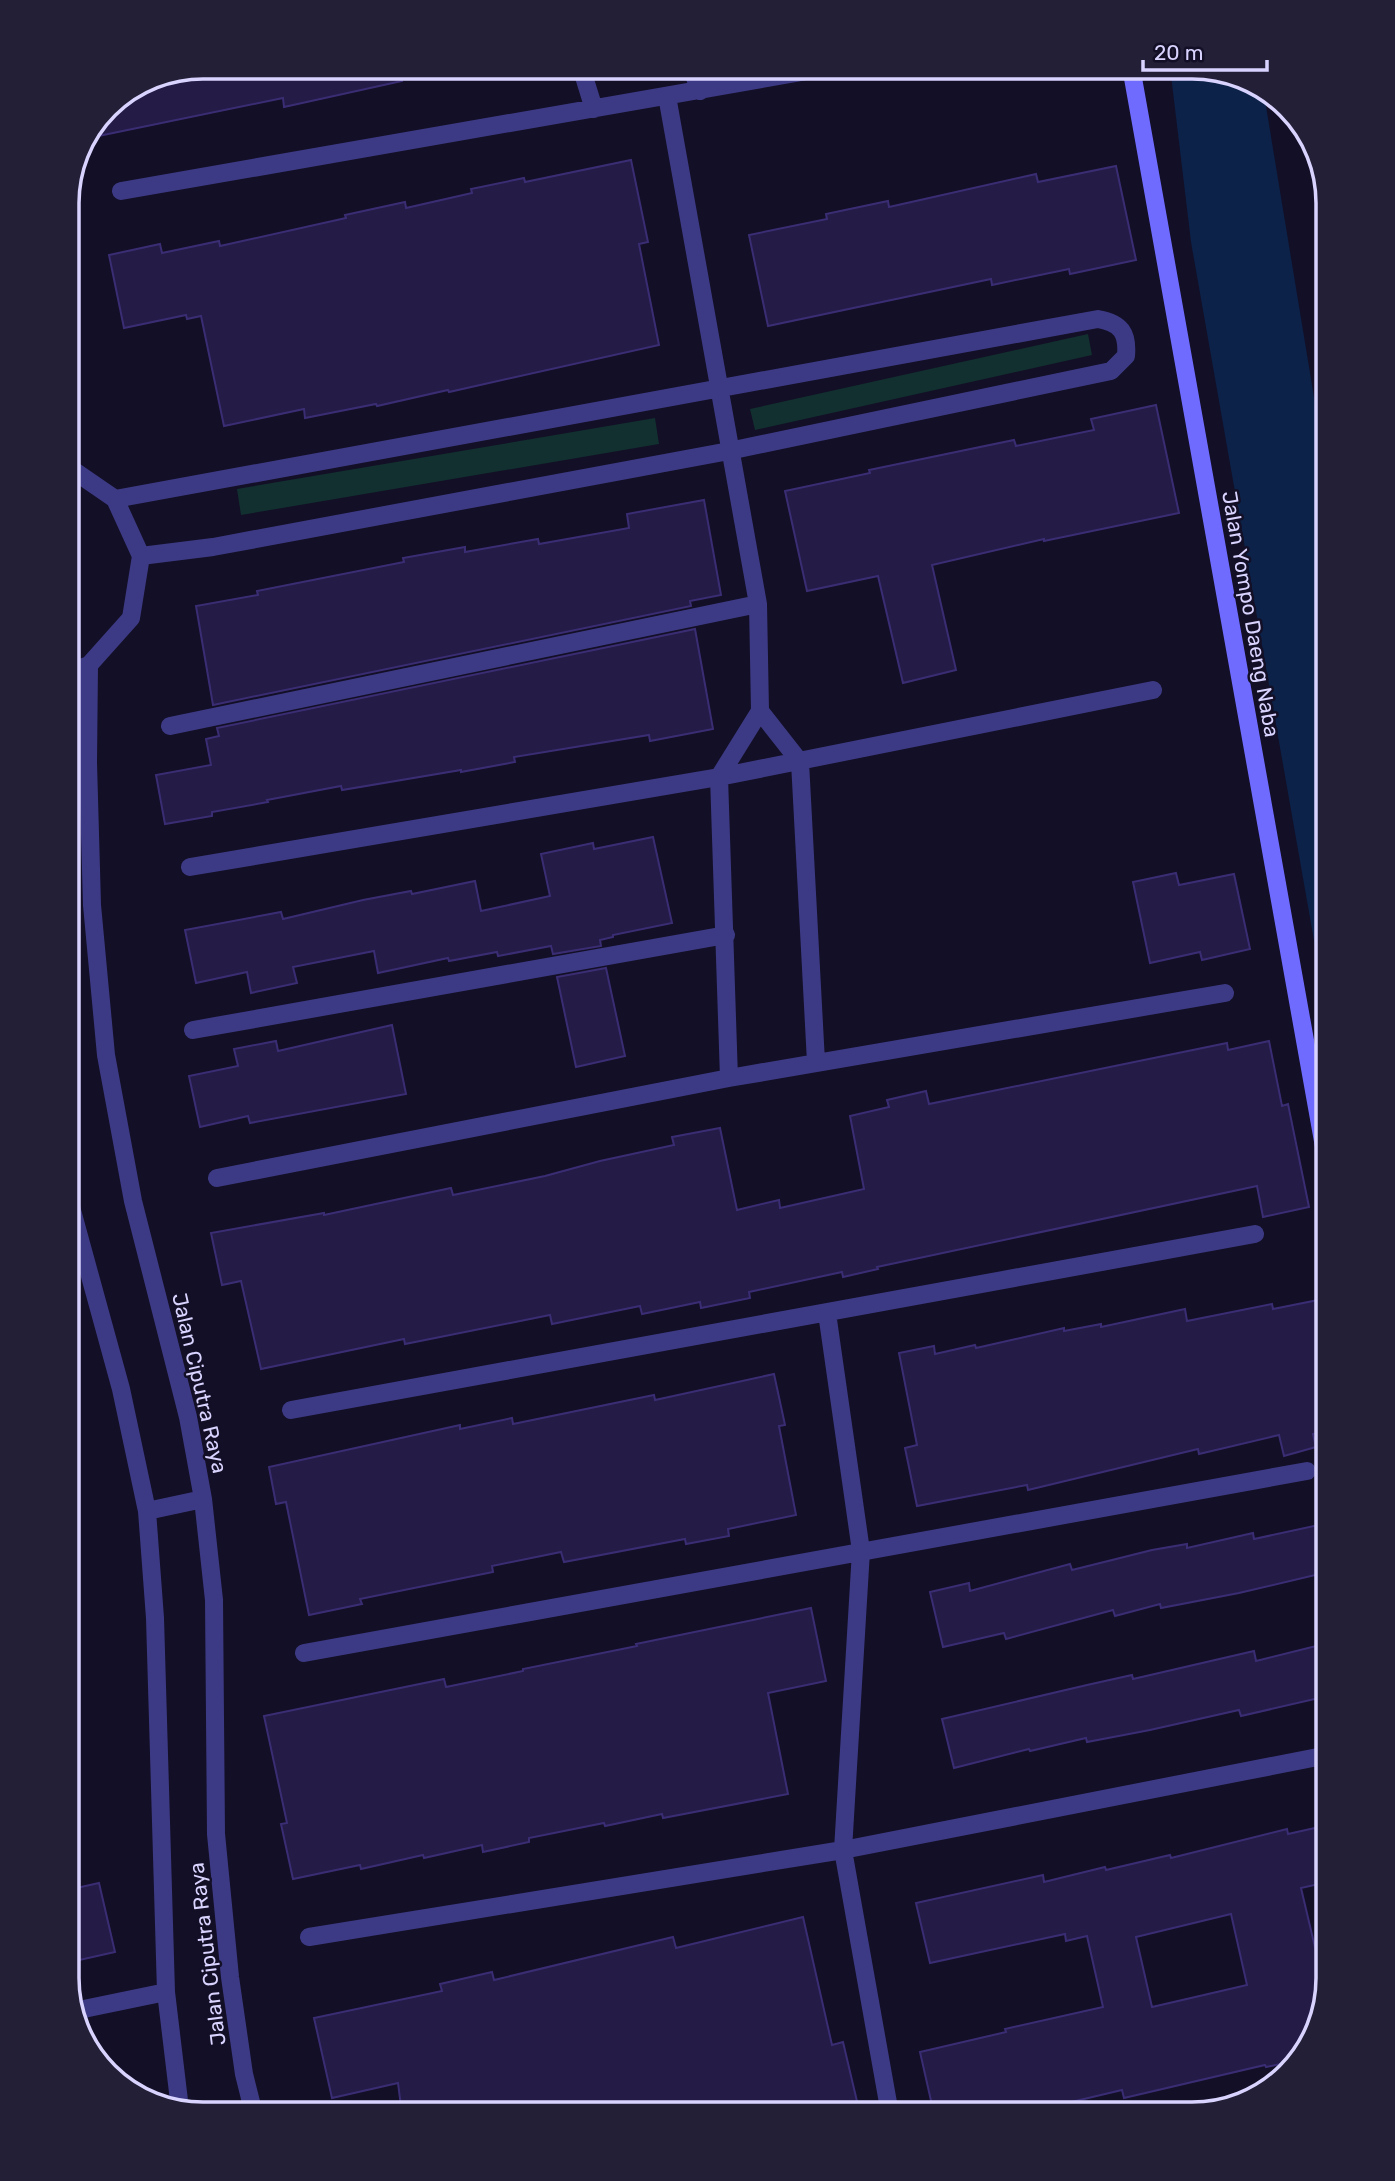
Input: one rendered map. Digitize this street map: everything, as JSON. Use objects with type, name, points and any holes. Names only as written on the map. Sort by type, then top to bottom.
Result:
[{"type":"street","points":[[585,79],[594,108]]},
{"type":"street","points":[[696,79],[700,91]]},
{"type":"street","points":[[121,191],[765,79]]},
{"type":"street","name":"Jalan Yompo Daeng Naba","points":[[1133,79],[1316,1081]]},
{"type":"street","points":[[667,96],[758,604],[760,711],[719,777],[729,1078]]},
{"type":"street","points":[[115,499],[1098,319],[1112,321],[1123,332],[1127,345],[1126,356],[1111,371],[729,451],[213,547],[141,556]]},
{"type":"street","points":[[79,474],[115,499],[141,556],[131,618],[89,665],[79,669]]},
{"type":"street","points":[[170,726],[758,604]]},
{"type":"street","name":"Jalan Ciputra Raya","points":[[89,665],[88,763],[92,905],[106,1055],[133,1202],[188,1417],[202,1499],[214,1600],[216,1834],[230,1977],[244,2074],[251,2102]]},
{"type":"street","points":[[190,867],[719,777],[1153,690]]},
{"type":"street","points":[[760,711],[800,762],[816,1062]]},
{"type":"street","points":[[193,1030],[726,935]]},
{"type":"street","points":[[217,1178],[816,1062],[1225,993]]},
{"type":"street","points":[[291,1410],[1255,1234]]},
{"type":"street","name":"Jalan Ciputra Raya","points":[[79,1236],[121,1389],[147,1511],[155,1618],[166,1992],[179,2100]]},
{"type":"street","points":[[827,1313],[861,1551],[843,1850],[888,2102]]},
{"type":"street","points":[[304,1653],[1307,1471]]},
{"type":"street","points":[[147,1511],[202,1499]]},
{"type":"street","points":[[309,1937],[843,1850],[1316,1757]]},
{"type":"street","points":[[83,2009],[166,1992]]},
{"type":"green space","points":[[1088,334],[1092,355],[755,430],[750,409]]},
{"type":"green space","points":[[655,418],[659,444],[241,515],[237,489]]},
{"type":"water","points":[[1171,79],[1217,81],[1232,85],[1265,103],[1316,409],[1316,952],[1191,242]]},
{"type":"building","points":[[402,79],[284,107],[283,98],[99,136],[121,109],[155,88],[178,81]]},
{"type":"building","points":[[631,160],[648,242],[639,244],[659,345],[377,406],[376,404],[305,418],[304,409],[224,426],[201,316],[187,319],[186,315],[124,328],[109,255],[160,244],[162,253],[219,241],[220,246],[405,202],[406,208],[472,193],[471,189],[524,178],[525,182]]},
{"type":"building","points":[[1116,166],[1136,260],[1070,274],[1069,269],[992,285],[991,279],[768,326],[749,235],[827,219],[826,214],[888,201],[889,207],[1036,174],[1038,182]]},
{"type":"building","points":[[1156,405],[1179,513],[1044,539],[932,565],[956,670],[903,683],[878,576],[807,591],[785,491],[870,473],[869,470],[1014,440],[1016,446],[1094,430],[1091,419]]},
{"type":"building","points":[[704,500],[721,595],[690,601],[691,606],[213,705],[196,606],[404,562],[403,558],[465,547],[465,552],[538,539],[539,544],[629,528],[627,514]]},
{"type":"building","points":[[695,629],[713,729],[650,741],[649,735],[514,757],[515,762],[461,772],[342,790],[341,786],[165,824],[156,775],[211,765],[206,739],[219,736],[217,728]]},
{"type":"building","points":[[653,837],[672,923],[613,935],[600,940],[601,946],[553,954],[551,946],[498,956],[497,952],[449,961],[448,958],[378,973],[374,951],[293,967],[297,983],[251,993],[247,972],[196,983],[185,930],[281,912],[283,919],[363,900],[411,891],[412,894],[475,881],[481,911],[550,896],[541,854],[593,843],[594,849]]},
{"type":"building","points":[[1176,873],[1179,885],[1234,874],[1250,949],[1202,960],[1200,952],[1150,963],[1133,882]]},
{"type":"building","points":[[606,968],[625,1056],[576,1067],[557,977]]},
{"type":"building","points":[[392,1025],[406,1094],[250,1123],[248,1116],[200,1127],[189,1076],[238,1066],[234,1049],[276,1041],[278,1051]]},
{"type":"building","points":[[1269,1041],[1282,1106],[1288,1104],[1309,1207],[1263,1217],[1257,1186],[877,1267],[878,1269],[843,1277],[842,1272],[749,1292],[750,1298],[701,1308],[700,1302],[642,1314],[640,1306],[552,1324],[550,1315],[405,1344],[404,1339],[261,1369],[241,1281],[222,1285],[211,1233],[324,1215],[451,1188],[453,1195],[674,1145],[672,1137],[720,1128],[737,1210],[779,1200],[780,1208],[864,1189],[850,1116],[889,1107],[887,1100],[926,1091],[929,1104],[1227,1043],[1228,1050]]},
{"type":"building","points":[[1316,1300],[1316,1433],[1313,1434],[1316,1447],[1284,1456],[1279,1435],[1199,1454],[1198,1449],[1028,1490],[1027,1485],[917,1506],[905,1448],[917,1445],[899,1353],[934,1346],[935,1354],[975,1345],[976,1348],[1064,1328],[1064,1331],[1101,1324],[1101,1327],[1185,1309],[1187,1321],[1272,1304],[1273,1309]]},
{"type":"building","points":[[774,1374],[785,1425],[779,1426],[796,1515],[728,1529],[729,1536],[686,1544],[685,1539],[564,1562],[561,1552],[492,1566],[493,1572],[360,1599],[362,1604],[309,1615],[286,1502],[276,1504],[269,1467],[460,1425],[460,1429],[512,1418],[513,1424],[654,1395],[655,1400]]},
{"type":"building","points":[[1316,1526],[1316,1575],[1161,1608],[1160,1604],[1115,1616],[1113,1610],[1006,1639],[1004,1633],[943,1647],[930,1592],[969,1583],[970,1591],[1070,1564],[1072,1570],[1152,1550],[1187,1544],[1187,1548],[1253,1533],[1254,1539]]},
{"type":"building","points":[[811,1608],[826,1681],[768,1693],[788,1794],[663,1818],[662,1814],[605,1826],[604,1823],[529,1838],[529,1842],[483,1852],[482,1845],[424,1858],[423,1855],[361,1869],[360,1865],[293,1879],[281,1824],[287,1823],[264,1716],[444,1679],[446,1687]]},
{"type":"building","points":[[1316,1646],[1316,1699],[1241,1716],[1239,1710],[1087,1742],[1086,1738],[954,1768],[942,1719],[1132,1675],[1133,1679],[1254,1651],[1256,1661]]},
{"type":"building","points":[[1316,1828],[1316,1885],[1301,1888],[1316,1952],[1316,1987],[1310,2018],[1295,2047],[1282,2064],[1265,2065],[1124,2098],[1122,2090],[1071,2102],[931,2102],[920,2052],[1103,2007],[1087,1936],[1066,1941],[1065,1934],[930,1963],[916,1903],[1043,1875],[1044,1882],[1105,1867],[1106,1870],[1170,1855],[1171,1858],[1287,1829],[1288,1834]],"holes":[[[1231,1914],[1247,1985],[1152,2007],[1136,1937]]]},
{"type":"building","points":[[99,1883],[115,1952],[79,1960],[79,1887]]},
{"type":"building","points":[[803,1917],[832,2045],[843,2042],[857,2102],[400,2102],[398,2083],[332,2098],[314,2018],[442,1991],[440,1984],[492,1972],[494,1980],[673,1937],[676,1948]]}]
